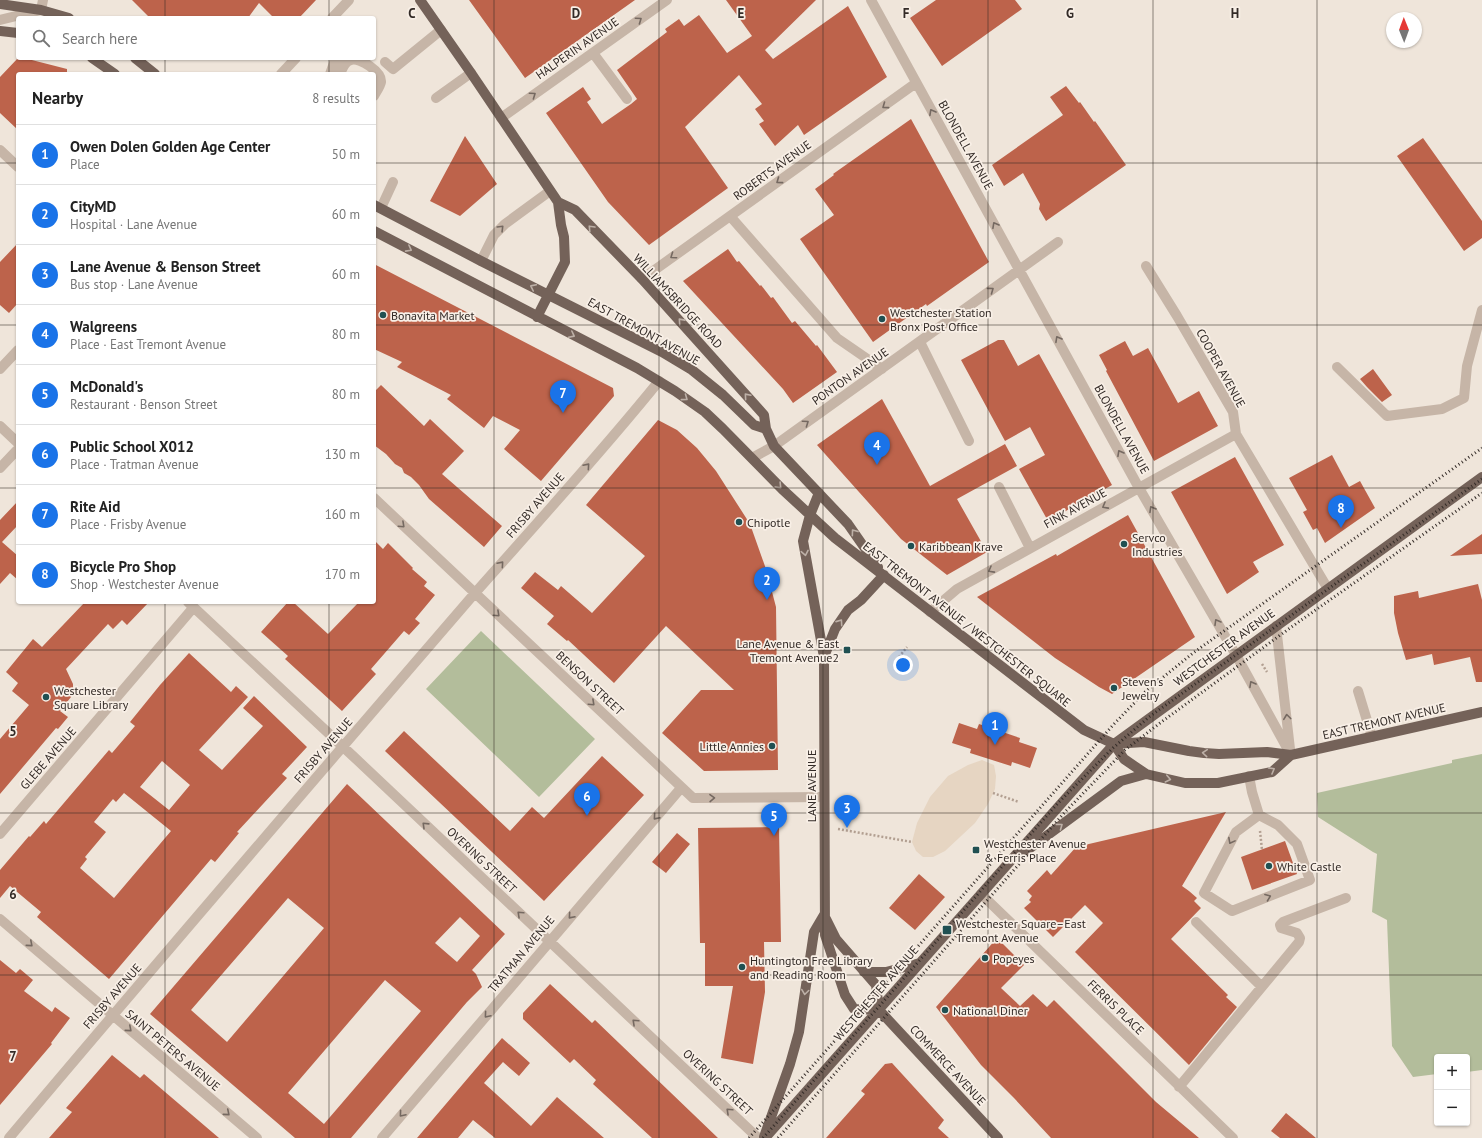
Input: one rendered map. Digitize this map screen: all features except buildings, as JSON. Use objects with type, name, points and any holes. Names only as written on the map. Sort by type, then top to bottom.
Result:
[{"type":"main road","name":"WILLIAMSBRIDGE ROAD","points":[[420,0],[558,202],[565,242],[565,262],[538,317]]},
{"type":"main road","points":[[0,4],[42,5],[65,16]]},
{"type":"main road","points":[[0,31],[16,33]]},
{"type":"main road","points":[[95,60],[112,72]]},
{"type":"main road","points":[[138,60],[153,72]]},
{"type":"main road","name":"WILLIAMSBRIDGE ROAD","points":[[558,202],[575,210],[642,279],[764,416],[766,429]]},
{"type":"main road","name":"EAST TREMONT AVENUE","points":[[377,206],[481,262],[652,347],[692,370],[723,395],[754,425],[766,429]]},
{"type":"main road","points":[[376,232],[659,381],[705,412],[810,516]]},
{"type":"main road","points":[[766,429],[774,446],[848,524],[884,575]]},
{"type":"main road","name":"WESTCHESTER AVENUE","points":[[764,1138],[1114,744],[1150,716],[1482,477]]},
{"type":"main road","name":"LANE AVENUE","points":[[819,493],[810,516],[803,541],[824,657],[824,915],[825,935],[844,995],[854,1009],[879,1010],[876,985],[836,939],[824,915]]},
{"type":"main road","name":"EAST TREMONT AVENUE / WESTCHESTER SQUARE","points":[[810,516],[835,538],[1084,730],[1114,744]]},
{"type":"main road","name":"LANE AVENUE","points":[[824,657],[835,629],[848,610],[861,600],[884,575]]},
{"type":"main road","name":"EAST TREMONT AVENUE","points":[[1291,755],[1272,772],[1218,783],[1185,783],[1146,774],[1124,759],[1114,744],[1144,742],[1204,753],[1219,754],[1266,752],[1291,755],[1482,712]]},
{"type":"main road","name":"WESTCHESTER AVENUE","points":[[1006,866],[1121,781],[1146,774]]},
{"type":"main road","points":[[764,1138],[790,1064],[799,1032],[814,932],[824,915]]},
{"type":"main road","points":[[864,972],[886,972],[920,963]]},
{"type":"main road","name":"COMMERCE AVENUE","points":[[879,1010],[998,1138]]},
{"type":"street","points":[[334,16],[349,0]]},
{"type":"street","name":"HALPERIN AVENUE","points":[[501,118],[667,0]]},
{"type":"street","name":"BLONDELL AVENUE","points":[[871,0],[1139,488],[1236,655],[1291,755]]},
{"type":"street","points":[[0,20],[42,5]]},
{"type":"street","points":[[389,66],[441,30]]},
{"type":"street","points":[[593,53],[627,99]]},
{"type":"street","points":[[286,72],[295,60]]},
{"type":"street","points":[[331,72],[334,63],[337,60]]},
{"type":"street","points":[[341,72],[350,60]]},
{"type":"street","points":[[352,60],[359,61],[377,71],[381,78],[381,82],[376,92]]},
{"type":"street","points":[[436,98],[471,73]]},
{"type":"street","name":"ROBERTS AVENUE","points":[[642,279],[916,83]]},
{"type":"street","points":[[0,150],[16,165]]},
{"type":"street","points":[[377,206],[393,182]]},
{"type":"street","points":[[481,262],[494,235],[505,224],[550,191]]},
{"type":"street","points":[[730,216],[837,338],[882,369]]},
{"type":"street","name":"PONTON AVENUE","points":[[752,458],[774,446],[1058,242]]},
{"type":"street","name":"COOPER AVENUE","points":[[1146,266],[1233,412],[1236,434],[1328,589]]},
{"type":"street","points":[[1337,367],[1387,416],[1442,409],[1464,398],[1467,366],[1482,310]]},
{"type":"street","points":[[920,342],[969,441]]},
{"type":"street","points":[[0,369],[16,352]]},
{"type":"street","name":"FRISBY AVENUE","points":[[9,1138],[113,1015],[659,381]]},
{"type":"street","points":[[0,426],[16,441]]},
{"type":"street","name":"FINK AVENUE","points":[[930,612],[957,589],[1236,434]]},
{"type":"street","points":[[0,468],[16,451]]},
{"type":"street","points":[[999,487],[1030,548]]},
{"type":"street","name":"BENSON STREET","points":[[376,500],[693,798],[824,797]]},
{"type":"street","name":"OVERING STREET","points":[[191,605],[758,1138]]},
{"type":"street","name":"GLEBE AVENUE","points":[[0,834],[191,605]]},
{"type":"street","points":[[1276,626],[1291,755]]},
{"type":"street","points":[[1358,691],[1372,737]]},
{"type":"street","points":[[1249,776],[1259,814],[1278,825],[1296,844],[1310,880],[1232,910],[1204,893],[1236,832],[1259,814]]},
{"type":"street","name":"TRATMAN AVENUE","points":[[382,1138],[681,788]]},
{"type":"street","name":"FERRIS PLACE","points":[[981,894],[1233,1138]]},
{"type":"street","points":[[1179,1087],[1261,986],[1299,942],[1300,938],[1297,933],[1281,928],[1280,925],[1283,922],[1346,898]]},
{"type":"street","name":"SAINT PETERS AVENUE","points":[[0,919],[257,1138]]},
{"type":"street","points":[[1196,922],[1261,986]]},
{"type":"path","points":[[899,657],[907,647]]},
{"type":"path","points":[[1262,664],[1267,672]]},
{"type":"path","points":[[993,793],[1019,802]]},
{"type":"path","points":[[824,827],[912,842]]},
{"type":"green space","points":[[481,631],[595,739],[539,797],[426,689]]},
{"type":"green space","points":[[1482,754],[1482,1070],[1470,1072],[1470,1054],[1434,1054],[1434,1074],[1413,1077],[1392,1046],[1387,920],[1372,912],[1377,854],[1318,817],[1317,793],[1452,763],[1452,760]]},
{"type":"shaded area","points":[[982,760],[994,765],[996,776],[995,789],[988,804],[975,823],[945,851],[933,857],[923,857],[916,851],[912,842],[917,823],[930,797],[948,776],[968,765]]},
{"type":"railway","points":[[749,1138],[1113,725],[1145,692],[1193,653],[1482,448]]},
{"type":"railway","points":[[763,1138],[1059,802],[1113,748],[1149,717],[1482,479]]},
{"type":"railway","points":[[778,1138],[1066,811],[1125,750],[1290,628],[1482,493]]},
{"type":"place","name":"Bonavita Market","points":[[383,315]]},
{"type":"place","name":"Westchester Station Bronx Post Office","points":[[882,319]]},
{"type":"place","name":"Rite Aid","points":[[563,413]]},
{"type":"place","name":"Walgreens","points":[[877,465]]},
{"type":"place","name":"Chipotle","points":[[739,522]]},
{"type":"place","name":"Bicycle Pro Shop","points":[[1341,528]]},
{"type":"place","name":"Servco Industries","points":[[1124,544]]},
{"type":"place","name":"Karibbean Krave","points":[[911,546]]},
{"type":"place","name":"CityMD","points":[[767,600]]},
{"type":"place","name":"Lane Avenue & East Tremont Avenue2","points":[[847,650]]},
{"type":"place","name":"Steven's Jewelry","points":[[1114,688]]},
{"type":"place","name":"Westchester Square Library","points":[[46,697]]},
{"type":"place","name":"Owen Dolen Golden Age Center","points":[[995,745]]},
{"type":"place","name":"Little Annies","points":[[772,746]]},
{"type":"place","name":"Public School X012","points":[[587,816]]},
{"type":"place","name":"Lane Avenue & Benson Street","points":[[847,828]]},
{"type":"place","name":"McDonald's","points":[[774,836]]},
{"type":"place","name":"Westchester Avenue & Ferris Place","points":[[976,850]]},
{"type":"place","name":"White Castle","points":[[1269,866]]},
{"type":"place","name":"Westchester Square–East Tremont Avenue","points":[[947,930]]},
{"type":"place","name":"Popeyes","points":[[985,958]]},
{"type":"place","name":"Huntington Free Library and Reading Room","points":[[742,967]]},
{"type":"place","name":"National Diner","points":[[945,1010]]}]
